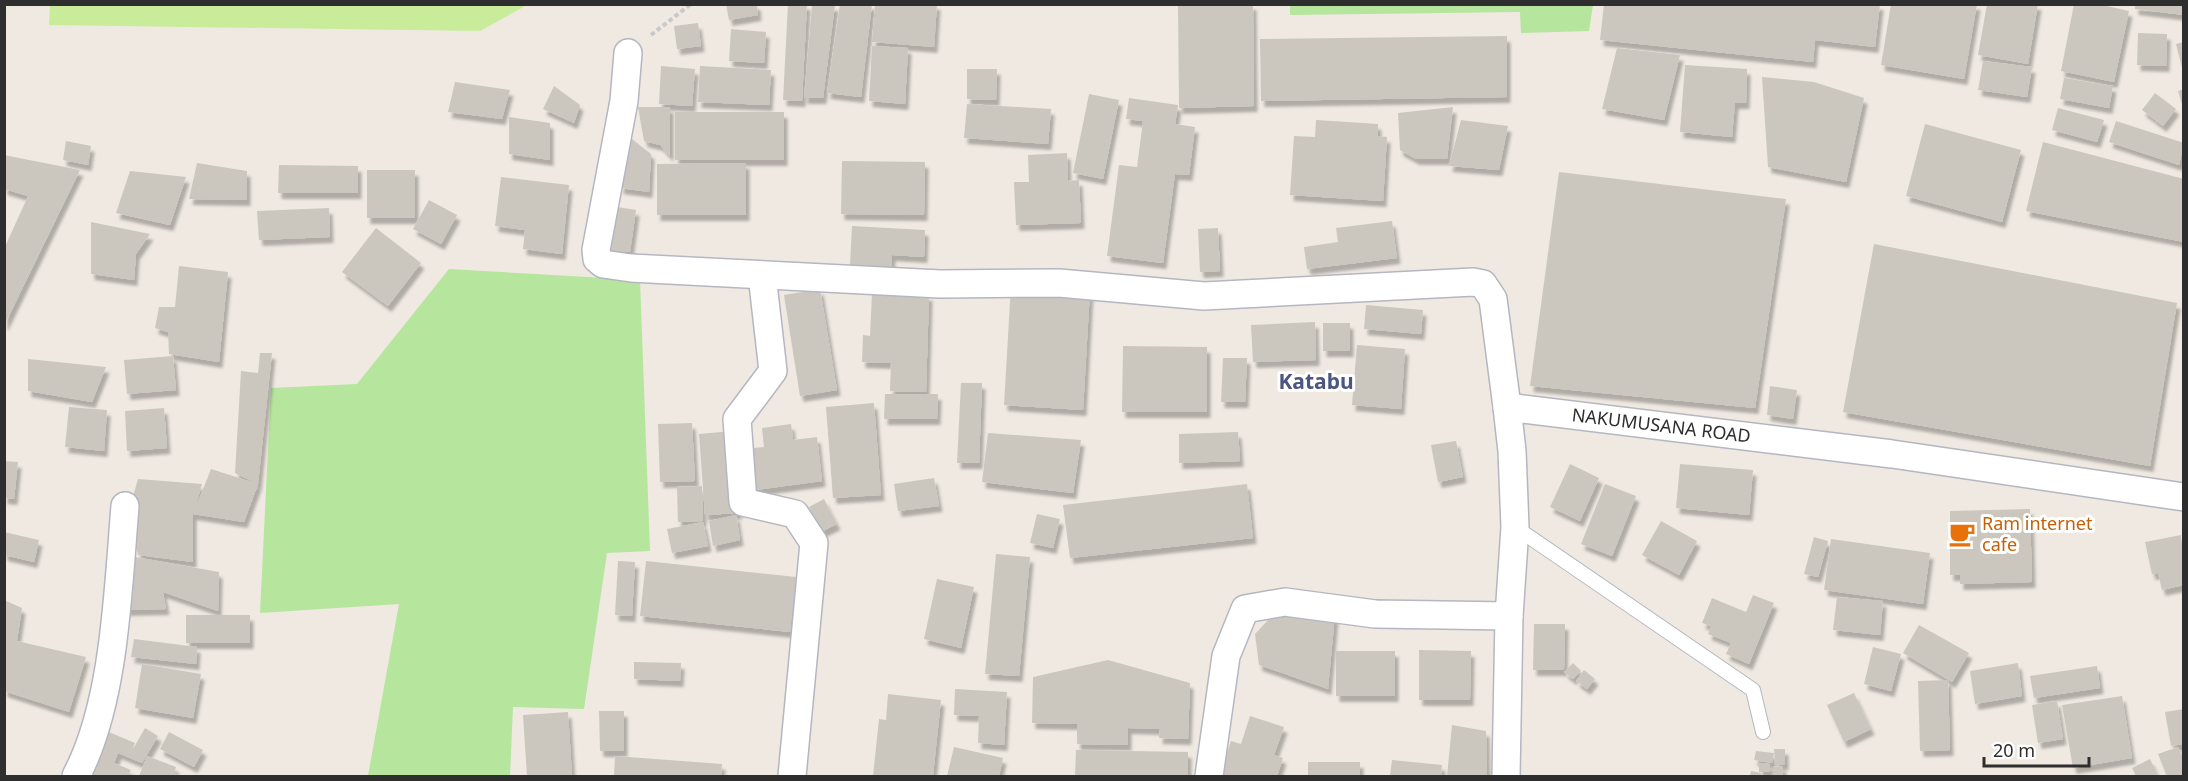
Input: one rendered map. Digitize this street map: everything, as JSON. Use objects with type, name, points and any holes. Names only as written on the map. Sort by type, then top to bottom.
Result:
[{"type":"street","points":[[628,52],[624,101],[596,249],[597,259],[603,264],[631,268],[940,284],[1059,283],[1204,296],[1473,282],[1483,284],[1493,299],[1512,451],[1515,527],[1509,616],[1506,777]]},
{"type":"street","points":[[762,275],[773,371],[737,419],[743,502],[795,514],[814,543],[792,777]]},
{"type":"street","name":"NAKUMUSANA ROAD","points":[[1507,406],[1892,454],[2184,497]]},
{"type":"street","points":[[76,777],[99,721],[116,615],[125,506]]},
{"type":"street","points":[[1209,777],[1226,656],[1245,609],[1285,602],[1375,614],[1509,616]]},
{"type":"lane","points":[[1515,527],[1753,690],[1763,732]]},
{"type":"path","points":[[628,52],[691,4]]},
{"type":"green space","points":[[50,4],[527,5],[480,31],[49,25]]},
{"type":"green space","points":[[1290,4],[1593,5],[1589,31],[1521,33],[1520,12],[1290,15]]},
{"type":"green space","points":[[449,269],[640,280],[650,551],[607,553],[584,709],[513,707],[510,776],[368,776],[399,604],[260,613],[271,388],[357,384]]},
{"type":"building","points":[[726,4],[757,4],[758,15],[729,20]]},
{"type":"building","points":[[788,4],[807,4],[802,101],[783,100]]},
{"type":"building","points":[[840,4],[872,4],[861,97],[827,93]]},
{"type":"building","points":[[875,4],[937,4],[934,47],[872,42]]},
{"type":"building","points":[[1178,4],[1253,4],[1254,106],[1179,108]]},
{"type":"building","points":[[1604,4],[1880,4],[1875,47],[1815,40],[1813,62],[1600,40]]},
{"type":"building","points":[[1891,4],[1977,4],[1964,79],[1881,65]]},
{"type":"building","points":[[1987,4],[2038,4],[2028,64],[1978,55]]},
{"type":"building","points":[[2074,4],[2098,4],[2129,11],[2114,82],[2061,71]]},
{"type":"building","points":[[2135,4],[2184,4],[2184,15],[2135,9]]},
{"type":"building","points":[[812,5],[835,5],[823,98],[804,98]]},
{"type":"building","points":[[698,23],[701,46],[677,49],[674,26]]},
{"type":"building","points":[[731,29],[766,32],[764,63],[729,61]]},
{"type":"building","points":[[2138,33],[2167,34],[2166,66],[2137,65]]},
{"type":"building","points":[[1507,36],[1507,97],[1261,101],[1260,39]]},
{"type":"building","points":[[2184,42],[2184,71],[2183,71],[2176,44]]},
{"type":"building","points":[[872,46],[908,48],[905,104],[869,101]]},
{"type":"building","points":[[1617,48],[1680,55],[1664,120],[1602,109]]},
{"type":"building","points":[[1983,61],[2032,67],[2027,97],[1978,90]]},
{"type":"building","points":[[1685,65],[1747,69],[1746,103],[1735,103],[1732,137],[1680,132]]},
{"type":"building","points":[[661,66],[695,69],[692,106],[659,104]]},
{"type":"building","points":[[700,66],[771,70],[769,105],[698,102]]},
{"type":"building","points":[[967,69],[997,69],[996,100],[967,99]]},
{"type":"building","points":[[1762,77],[1814,82],[1864,98],[1846,182],[1768,167]]},
{"type":"building","points":[[2064,78],[2113,86],[2109,108],[2060,99]]},
{"type":"building","points":[[455,82],[510,90],[502,119],[448,112]]},
{"type":"building","points":[[554,86],[580,105],[574,123],[543,109]]},
{"type":"building","points":[[2184,89],[2184,107],[2183,107],[2178,91]]},
{"type":"building","points":[[2155,93],[2176,109],[2163,126],[2142,110]]},
{"type":"building","points":[[1089,94],[1119,100],[1103,179],[1073,173]]},
{"type":"building","points":[[1129,98],[1178,105],[1175,124],[1195,127],[1189,175],[1175,174],[1163,263],[1107,256],[1119,165],[1137,167],[1143,121],[1126,119]]},
{"type":"building","points":[[967,104],[1051,109],[1048,144],[964,138]]},
{"type":"building","points":[[638,107],[670,107],[670,156],[660,145],[644,141]]},
{"type":"building","points":[[1453,107],[1447,159],[1416,159],[1400,150],[1398,113]]},
{"type":"building","points":[[2058,108],[2104,120],[2097,142],[2052,130]]},
{"type":"building","points":[[675,112],[784,112],[784,160],[675,160]]},
{"type":"building","points":[[509,117],[550,123],[550,160],[509,154]]},
{"type":"building","points":[[1316,120],[1378,124],[1378,136],[1387,137],[1383,201],[1290,195],[1294,136],[1315,137]]},
{"type":"building","points":[[1461,120],[1508,126],[1499,170],[1449,166]]},
{"type":"building","points":[[2116,121],[2184,143],[2179,165],[2109,142]]},
{"type":"building","points":[[1925,124],[2021,150],[2002,222],[1906,196]]},
{"type":"building","points":[[627,135],[651,154],[649,192],[620,188]]},
{"type":"building","points":[[66,141],[91,146],[88,165],[63,160]]},
{"type":"building","points":[[2043,142],[2184,179],[2184,242],[2026,211]]},
{"type":"building","points":[[1067,153],[1068,181],[1079,180],[1081,223],[1016,225],[1014,182],[1029,182],[1028,155]]},
{"type":"building","points":[[4,155],[80,170],[4,326],[4,249],[28,196],[4,189]]},
{"type":"building","points":[[842,161],[925,162],[924,215],[841,214]]},
{"type":"building","points":[[197,163],[247,171],[247,200],[189,199]]},
{"type":"building","points":[[746,163],[746,215],[657,215],[657,164]]},
{"type":"building","points":[[279,165],[358,166],[358,193],[278,193]]},
{"type":"building","points":[[367,170],[415,170],[415,218],[367,218]]},
{"type":"building","points":[[130,171],[186,177],[170,225],[116,213]]},
{"type":"building","points":[[1559,172],[1786,199],[1755,408],[1530,386]]},
{"type":"building","points":[[501,177],[569,185],[562,254],[523,249],[525,230],[495,226]]},
{"type":"building","points":[[429,200],[457,215],[441,244],[413,229]]},
{"type":"building","points":[[611,206],[636,210],[630,252],[606,250]]},
{"type":"building","points":[[329,208],[330,237],[259,240],[257,211]]},
{"type":"building","points":[[1392,221],[1397,258],[1307,269],[1304,247],[1338,242],[1336,228]]},
{"type":"building","points":[[91,222],[150,234],[136,254],[134,280],[91,274]]},
{"type":"building","points":[[852,226],[925,230],[924,257],[892,255],[891,269],[850,266]]},
{"type":"building","points":[[376,228],[421,263],[388,306],[342,272]]},
{"type":"building","points":[[1218,228],[1220,271],[1200,272],[1198,229]]},
{"type":"building","points":[[1874,244],[2177,303],[2150,466],[1843,412]]},
{"type":"building","points":[[179,266],[228,272],[219,362],[169,354],[168,332],[155,328],[159,307],[175,307]]},
{"type":"building","points":[[1011,285],[1090,290],[1083,410],[1004,405]]},
{"type":"building","points":[[820,289],[837,390],[800,396],[784,295]]},
{"type":"building","points":[[872,293],[929,295],[926,392],[890,391],[891,363],[862,362],[863,335],[870,336]]},
{"type":"building","points":[[1366,305],[1423,310],[1421,334],[1364,329]]},
{"type":"building","points":[[1315,322],[1316,360],[1253,362],[1251,325]]},
{"type":"building","points":[[1323,323],[1350,323],[1350,351],[1323,351]]},
{"type":"building","points":[[1357,345],[1405,349],[1401,409],[1352,405]]},
{"type":"building","points":[[1123,346],[1207,347],[1207,412],[1122,412]]},
{"type":"building","points":[[260,353],[272,353],[258,484],[235,473],[241,371],[258,373]]},
{"type":"building","points":[[173,356],[176,390],[127,394],[124,360]]},
{"type":"building","points":[[1223,358],[1247,358],[1245,402],[1221,402]]},
{"type":"building","points":[[28,359],[106,367],[92,402],[28,391]]},
{"type":"building","points":[[961,383],[982,383],[979,463],[957,463]]},
{"type":"building","points":[[1770,386],[1797,390],[1793,419],[1767,415]]},
{"type":"building","points":[[885,394],[938,394],[937,419],[884,419]]},
{"type":"building","points":[[874,403],[881,495],[833,498],[826,407]]},
{"type":"building","points":[[69,407],[107,410],[104,451],[65,447]]},
{"type":"building","points":[[164,408],[167,448],[127,451],[125,411]]},
{"type":"building","points":[[692,423],[695,481],[660,482],[658,424]]},
{"type":"building","points":[[791,424],[793,440],[817,437],[822,481],[748,491],[743,449],[764,447],[762,428]]},
{"type":"building","points":[[732,431],[739,513],[705,515],[699,434]]},
{"type":"building","points":[[1238,432],[1240,461],[1179,463],[1179,434]]},
{"type":"building","points":[[988,433],[1081,440],[1073,493],[982,482]]},
{"type":"building","points":[[1456,441],[1463,477],[1438,482],[1431,445]]},
{"type":"building","points":[[4,461],[18,462],[14,499],[4,498]]},
{"type":"building","points":[[1570,464],[1599,478],[1580,521],[1550,507]]},
{"type":"building","points":[[1680,464],[1753,470],[1749,515],[1676,508]]},
{"type":"building","points":[[211,469],[258,484],[244,522],[193,514],[193,562],[138,555],[129,510],[138,479],[202,484],[194,512]]},
{"type":"building","points":[[934,478],[939,506],[898,511],[894,484]]},
{"type":"building","points":[[1247,484],[1253,538],[1070,558],[1063,505]]},
{"type":"building","points":[[1605,484],[1636,496],[1612,556],[1581,544]]},
{"type":"building","points":[[702,486],[703,521],[678,522],[677,487]]},
{"type":"building","points":[[824,499],[837,524],[821,532],[809,507]]},
{"type":"building","points":[[2030,509],[2032,582],[1960,584],[1960,575],[1950,575],[1950,511]]},
{"type":"building","points":[[1037,514],[1060,519],[1053,548],[1030,543]]},
{"type":"building","points":[[736,515],[740,540],[713,546],[709,521]]},
{"type":"building","points":[[1661,521],[1697,541],[1679,575],[1642,555]]},
{"type":"building","points":[[703,522],[708,546],[672,553],[667,529]]},
{"type":"building","points":[[4,532],[39,540],[34,562],[4,555]]},
{"type":"building","points":[[2181,535],[2184,585],[2162,590],[2158,573],[2152,574],[2145,542]]},
{"type":"building","points":[[1814,537],[1828,541],[1818,577],[1804,574]]},
{"type":"building","points":[[1831,539],[1930,553],[1923,604],[1824,590]]},
{"type":"building","points":[[996,554],[1030,557],[1019,676],[985,674]]},
{"type":"building","points":[[124,555],[219,572],[218,611],[163,592],[166,609],[121,610]]},
{"type":"building","points":[[618,561],[635,562],[632,616],[615,615]]},
{"type":"building","points":[[646,561],[796,577],[790,632],[640,616]]},
{"type":"building","points":[[937,579],[974,587],[961,648],[924,639]]},
{"type":"building","points":[[1753,595],[1774,603],[1749,664],[1726,654],[1731,643],[1708,634],[1711,626],[1702,623],[1712,598],[1746,612]]},
{"type":"building","points":[[1837,597],[1883,601],[1880,635],[1833,630]]},
{"type":"building","points":[[4,600],[22,608],[17,641],[86,657],[69,712],[4,691]]},
{"type":"building","points":[[1281,606],[1335,614],[1328,689],[1259,665],[1255,634]]},
{"type":"building","points":[[186,615],[250,615],[250,643],[186,643]]},
{"type":"building","points":[[1534,624],[1565,624],[1564,670],[1533,670]]},
{"type":"building","points":[[1919,625],[1969,653],[1952,682],[1903,653]]},
{"type":"building","points":[[134,639],[197,647],[196,664],[131,657]]},
{"type":"building","points":[[1873,647],[1901,654],[1891,691],[1864,684]]},
{"type":"building","points":[[1419,650],[1471,651],[1470,700],[1419,700]]},
{"type":"building","points":[[1336,651],[1395,651],[1395,696],[1336,696]]},
{"type":"building","points":[[1108,660],[1190,683],[1188,739],[1159,738],[1160,729],[1128,728],[1128,745],[1077,744],[1077,724],[1032,723],[1033,677]]},
{"type":"building","points":[[634,662],[681,663],[680,681],[634,679]]},
{"type":"building","points":[[1573,663],[1581,671],[1573,679],[1564,672]]},
{"type":"building","points":[[2018,663],[2022,696],[1975,704],[1970,671]]},
{"type":"building","points":[[142,664],[201,674],[193,718],[135,708]]},
{"type":"building","points":[[2097,666],[2100,688],[2034,698],[2030,676]]},
{"type":"building","points":[[1584,670],[1595,679],[1587,689],[1576,681]]},
{"type":"building","points":[[1948,680],[1950,750],[1920,751],[1918,681]]},
{"type":"building","points":[[955,689],[1007,692],[1004,745],[978,743],[979,716],[954,715]]},
{"type":"building","points":[[1854,693],[1871,729],[1844,742],[1827,705]]},
{"type":"building","points":[[888,694],[941,700],[933,776],[873,776],[879,719],[886,720]]},
{"type":"building","points":[[2122,696],[2132,758],[2073,768],[2062,705]]},
{"type":"building","points":[[2057,701],[2063,739],[2038,743],[2032,705]]},
{"type":"building","points":[[2184,709],[2184,744],[2171,746],[2165,712]]},
{"type":"building","points":[[599,711],[624,711],[624,751],[600,751]]},
{"type":"building","points":[[568,712],[572,776],[527,776],[523,715]]},
{"type":"building","points":[[1250,716],[1284,727],[1274,755],[1283,758],[1277,776],[1219,776],[1231,741],[1241,744]]},
{"type":"building","points":[[1452,725],[1486,731],[1487,776],[1447,776]]},
{"type":"building","points":[[145,728],[158,736],[142,763],[118,753],[114,763],[131,770],[128,776],[84,776],[104,730],[135,743],[129,756]]},
{"type":"building","points":[[169,732],[203,750],[194,767],[160,749]]},
{"type":"building","points":[[954,747],[1003,758],[999,776],[947,776]]},
{"type":"building","points":[[2178,747],[2184,761],[2184,776],[2167,776],[2158,754]]},
{"type":"building","points":[[1774,749],[1785,749],[1785,764],[1775,765]]},
{"type":"building","points":[[1076,750],[1188,752],[1188,776],[1075,776]]},
{"type":"building","points":[[1756,751],[1774,753],[1772,763],[1754,760]]},
{"type":"building","points":[[147,756],[176,767],[174,773],[182,776],[139,776]]},
{"type":"building","points":[[615,756],[722,764],[721,776],[614,776]]},
{"type":"building","points":[[2150,759],[2158,776],[2136,776],[2132,768]]},
{"type":"building","points":[[1392,760],[1442,765],[1441,776],[1390,776]]},
{"type":"building","points":[[1308,762],[1360,762],[1360,776],[1308,776]]},
{"type":"building","points":[[1759,763],[1770,764],[1770,772],[1759,772]]},
{"type":"building","points":[[1783,766],[1783,776],[1773,776],[1773,767]]},
{"type":"building","points":[[1751,771],[1761,773],[1761,776],[1750,776]]},
{"type":"place","name":"Ram internet cafe","points":[[1962,534]]},
{"type":"district","name":"Katabu","points":[[1316,382]]}]
